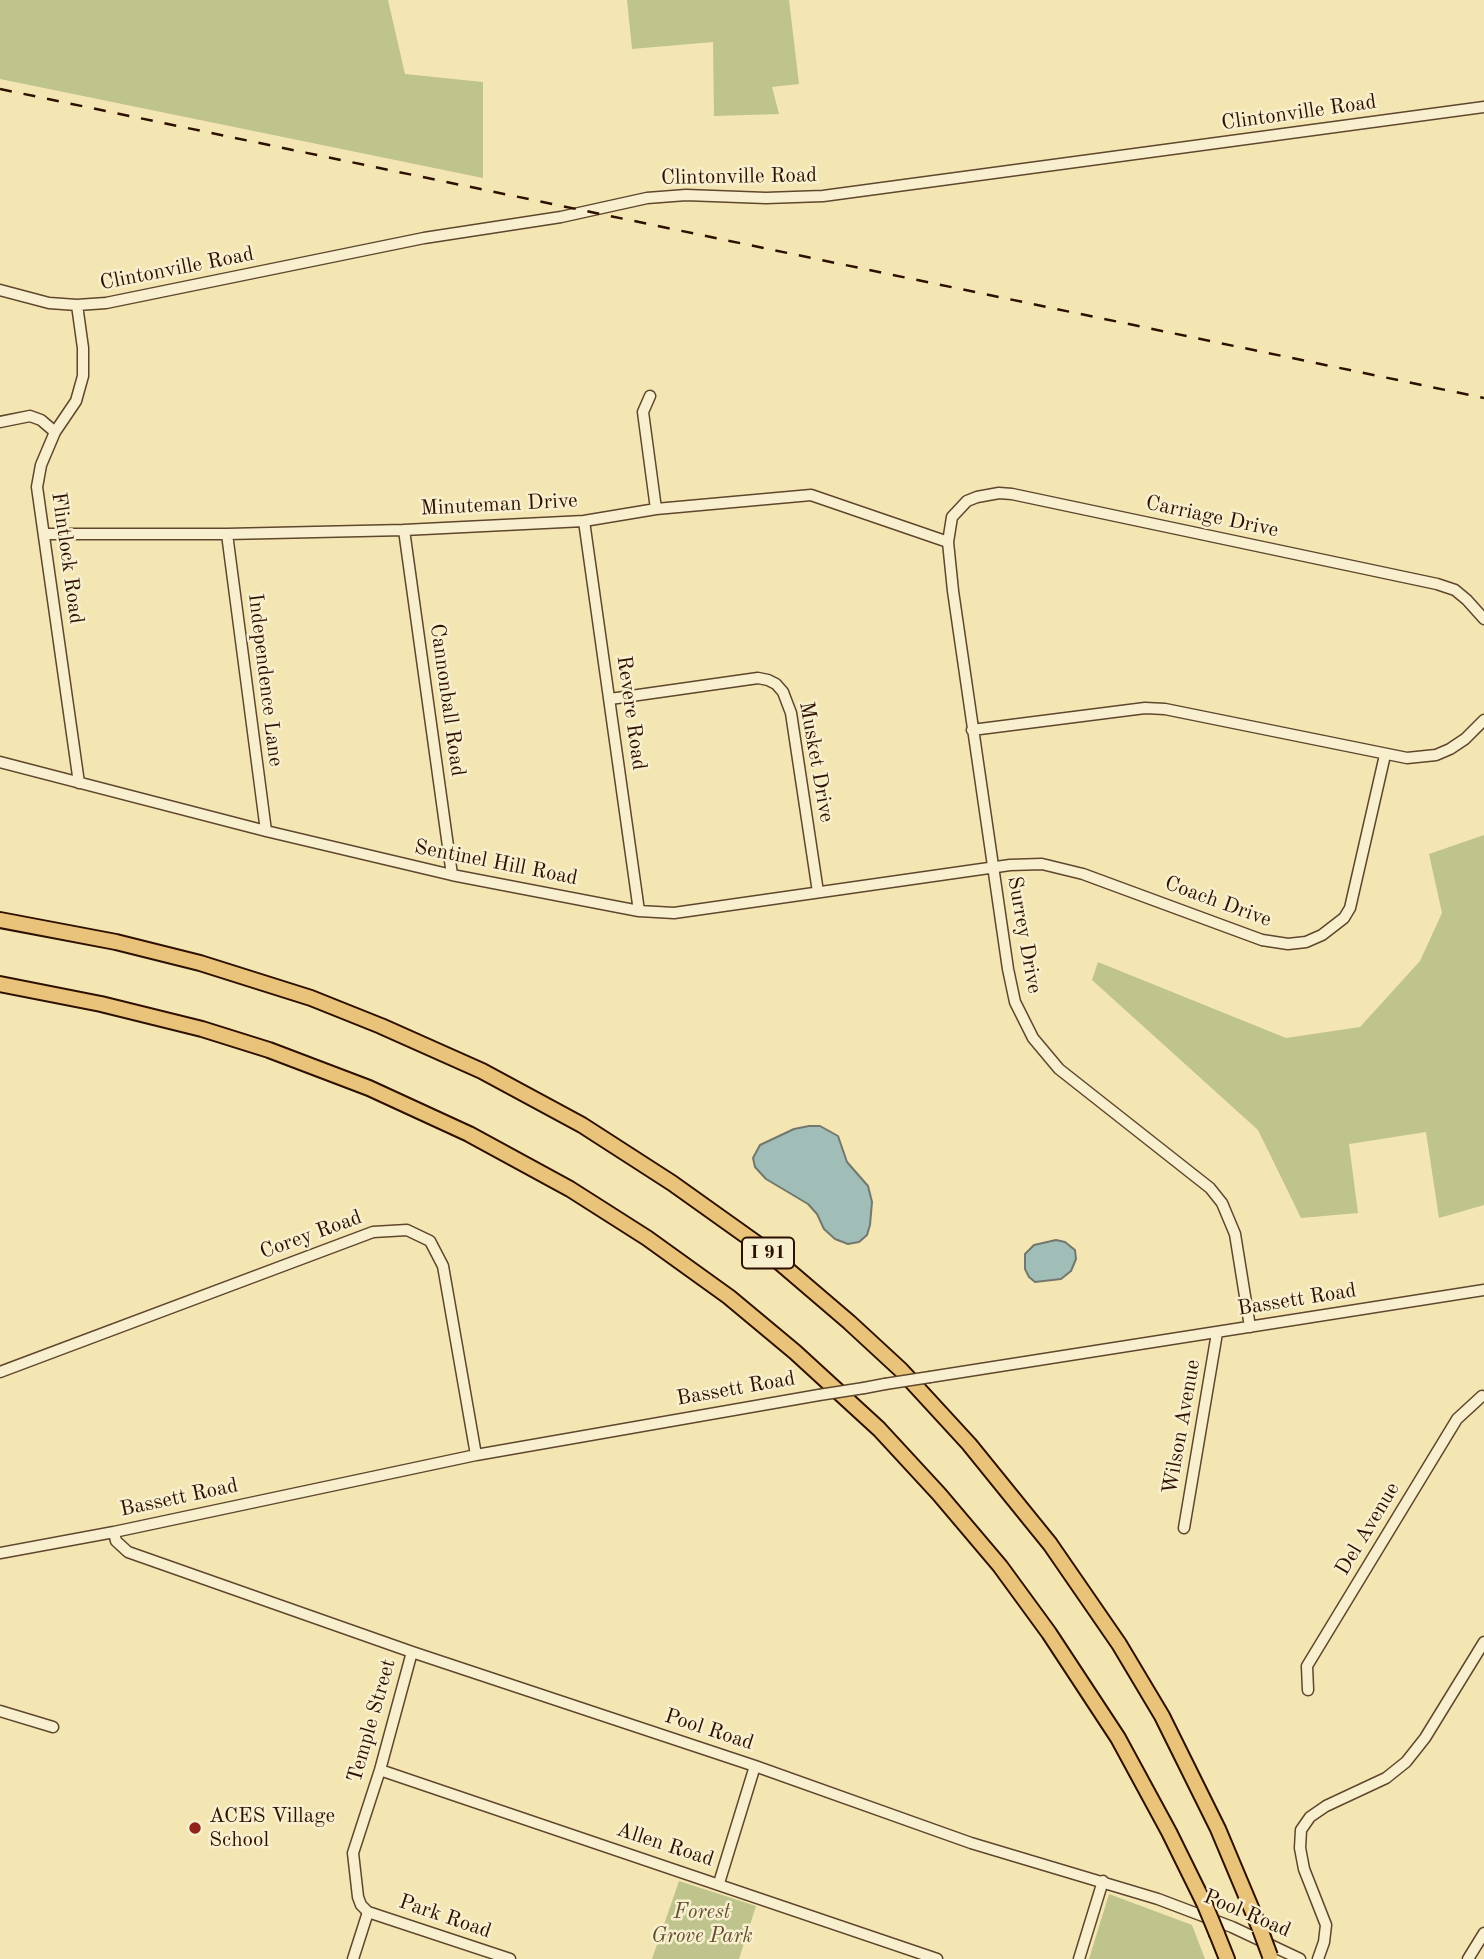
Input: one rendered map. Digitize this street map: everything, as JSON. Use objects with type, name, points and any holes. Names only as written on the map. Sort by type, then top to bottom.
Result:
[{"type":"highway","name":"I 91","points":[[0,920],[116,942],[200,963],[311,998],[404,1035],[506,1084],[614,1144],[720,1216],[775,1258],[868,1339],[914,1384],[1007,1489],[1058,1555],[1119,1644],[1167,1727],[1218,1829],[1271,1958]]},
{"type":"highway","name":"I 91","points":[[0,984],[101,1003],[202,1029],[280,1054],[369,1088],[469,1134],[560,1183],[624,1223],[720,1290],[804,1360],[871,1422],[939,1494],[1000,1566],[1106,1718],[1155,1805],[1205,1905],[1227,1959]]},
{"type":"street","name":"Clintonville Road","points":[[0,290],[30,299],[77,305],[129,299],[424,238],[561,217],[647,198],[686,195],[784,198],[838,194],[1484,107]]},
{"type":"street","name":"Flintlock Road","points":[[77,305],[83,348],[83,376],[76,401],[55,432],[41,465],[37,487],[79,783]]},
{"type":"street","points":[[650,396],[643,412],[656,509]]},
{"type":"street","points":[[0,422],[30,416],[41,420],[55,432]]},
{"type":"street","name":"Carriage Drive","points":[[948,542],[952,517],[967,501],[989,494],[1012,494],[1437,583],[1455,590],[1484,618]]},
{"type":"street","name":"Minuteman Drive","points":[[44,534],[404,530],[584,521],[656,509],[811,495],[948,542]]},
{"type":"street","name":"Revere Road","points":[[584,521],[639,911]]},
{"type":"street","name":"Cannonball Road","points":[[404,530],[452,875]]},
{"type":"street","name":"Independence Lane","points":[[227,534],[266,831]]},
{"type":"street","name":"Surrey Drive","points":[[948,542],[972,730],[1012,990],[1026,1028],[1059,1069],[1210,1188],[1223,1203],[1235,1234],[1250,1327]]},
{"type":"street","name":"Musket Drive","points":[[610,699],[758,678],[776,684],[783,692],[791,713],[818,892]]},
{"type":"street","points":[[972,730],[1145,708],[1165,709],[1407,758],[1436,755],[1465,739],[1484,720]]},
{"type":"street","name":"Coach Drive","points":[[993,868],[1028,864],[1057,866],[1262,940],[1288,944],[1315,939],[1344,918],[1354,898],[1385,755]]},
{"type":"street","name":"Sentinel Hill Road","points":[[0,762],[266,831],[452,875],[639,911],[674,913],[993,868]]},
{"type":"street","name":"Corey Road","points":[[0,1372],[373,1232],[407,1230],[430,1241],[443,1266],[476,1455]]},
{"type":"street","name":"Bassett Road","points":[[0,1553],[114,1532],[476,1455],[885,1384],[1484,1290]]},
{"type":"street","name":"Wilson Avenue","points":[[1184,1528],[1217,1333]]},
{"type":"street","name":"Del Avenue","points":[[1308,1690],[1307,1666],[1457,1419],[1483,1394]]},
{"type":"street","name":"Pool Road","points":[[114,1532],[116,1541],[128,1552],[755,1766],[971,1843],[1103,1881],[1203,1915],[1300,1959]]},
{"type":"street","points":[[1318,1959],[1326,1925],[1304,1868],[1300,1848],[1301,1830],[1310,1817],[1326,1806],[1386,1778],[1406,1762],[1425,1738],[1484,1642]]},
{"type":"street","name":"Temple Street","points":[[368,1912],[358,1897],[353,1853],[380,1770],[412,1651]]},
{"type":"street","points":[[0,1711],[53,1727]]},
{"type":"street","points":[[719,1883],[755,1766]]},
{"type":"street","name":"Allen Road","points":[[380,1770],[937,1959]]},
{"type":"street","points":[[1079,1959],[1103,1881]]},
{"type":"street","points":[[353,1959],[368,1912]]},
{"type":"street","name":"Park Road","points":[[368,1912],[510,1959]]},
{"type":"street","points":[[1468,1959],[1484,1933]]},
{"type":"green space","points":[[0,0],[388,0],[405,74],[483,82],[483,178],[0,79]]},
{"type":"green space","points":[[627,0],[789,0],[799,84],[772,87],[779,114],[714,116],[713,42],[632,49]]},
{"type":"green space","points":[[1484,835],[1484,1205],[1439,1218],[1426,1132],[1349,1144],[1358,1213],[1301,1218],[1258,1130],[1092,980],[1098,962],[1286,1038],[1360,1027],[1420,961],[1442,913],[1429,854]]},
{"type":"green space","name":"Forest Grove Park","points":[[679,1881],[756,1906],[739,1959],[652,1959]]},
{"type":"green space","points":[[1109,1894],[1192,1925],[1205,1959],[1089,1959]]},
{"type":"water","points":[[820,1126],[838,1136],[847,1162],[868,1186],[872,1202],[870,1225],[867,1235],[859,1242],[848,1244],[835,1239],[824,1229],[817,1214],[808,1204],[766,1179],[755,1167],[753,1158],[760,1145],[794,1129]]},
{"type":"water","points":[[1056,1240],[1065,1242],[1075,1250],[1076,1259],[1071,1271],[1061,1279],[1035,1282],[1025,1269],[1025,1254],[1034,1245]]},
{"type":"railway","points":[[0,89],[1484,398]]},
{"type":"place","name":"ACES Village School","points":[[195,1828]]}]
